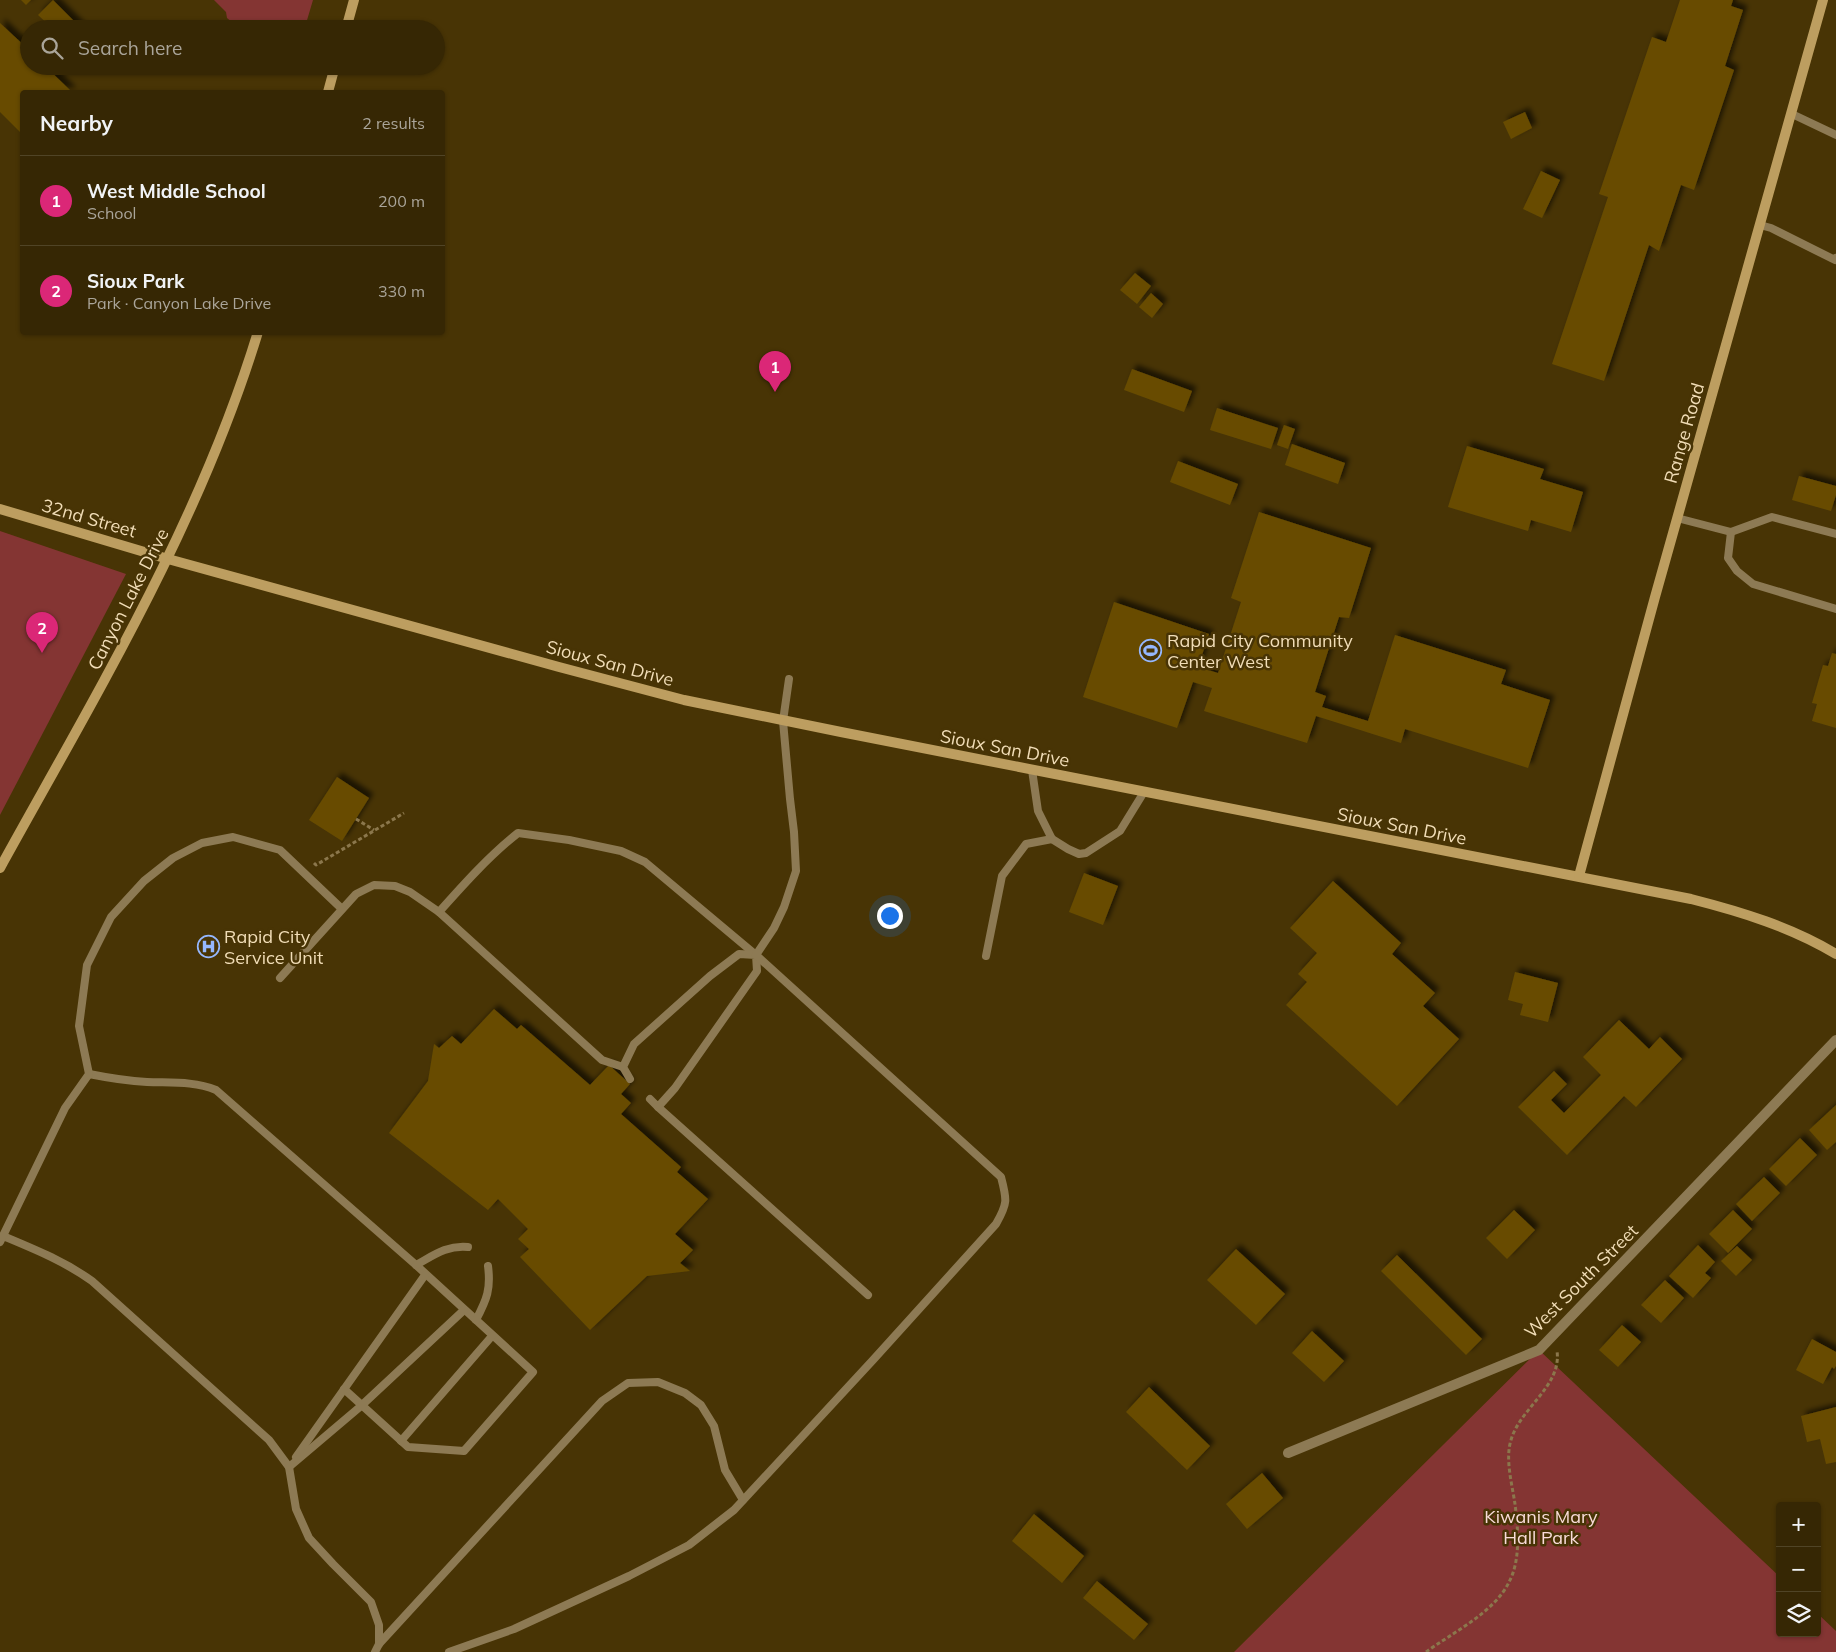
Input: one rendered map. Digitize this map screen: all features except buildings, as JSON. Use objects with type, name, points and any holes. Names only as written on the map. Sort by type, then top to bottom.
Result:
[{"type":"street","points":[[348,20],[354,0]]},
{"type":"street","name":"Range Road","points":[[1579,876],[1677,518],[1823,0]]},
{"type":"street","points":[[329,90],[333,75]]},
{"type":"street","name":"Canyon Lake Drive","points":[[0,868],[132,630],[168,559],[208,471],[257,335]]},
{"type":"street","name":"32nd Street","points":[[0,509],[168,559]]},
{"type":"street","name":"Sioux San Drive","points":[[168,559],[684,700],[1032,770],[1579,876],[1729,908],[1782,926],[1836,954]]},
{"type":"street","name":"West South Street","points":[[1288,1453],[1539,1350],[1836,1040]]},
{"type":"lane","points":[[1792,114],[1836,135]]},
{"type":"lane","points":[[1760,225],[1771,228],[1835,260],[1836,258]]},
{"type":"lane","points":[[1677,518],[1731,532],[1772,517],[1836,534]]},
{"type":"lane","points":[[1731,532],[1728,558],[1737,571],[1752,584],[1836,608]]},
{"type":"lane","points":[[658,1107],[675,1088],[757,970],[756,955],[774,928],[784,907],[796,871],[783,721],[789,679]]},
{"type":"lane","points":[[1032,770],[1038,811],[1052,839],[1079,854],[1086,853],[1120,832],[1144,792]]},
{"type":"lane","points":[[439,912],[469,878],[499,848],[518,833],[552,837],[621,851],[645,862],[756,955],[1001,1177],[1006,1197],[1004,1210],[996,1224],[734,1510],[689,1544],[629,1576],[514,1629],[449,1652]]},
{"type":"lane","points":[[342,909],[280,850],[234,837],[202,843],[173,858],[144,881],[111,917],[87,965],[79,1026],[89,1074],[65,1108],[1,1239],[54,1258],[75,1268],[92,1280],[269,1440],[288,1467],[296,1509],[308,1538],[371,1602],[379,1625],[377,1648]]},
{"type":"lane","points":[[986,956],[1002,876],[1026,844],[1052,839]]},
{"type":"lane","points":[[280,978],[356,894],[374,884],[395,886],[410,892],[439,912],[602,1060],[623,1067],[630,1079]]},
{"type":"lane","points":[[623,1067],[634,1044],[710,976],[739,954],[756,955]]},
{"type":"lane","points":[[89,1074],[133,1082],[187,1082],[204,1085],[216,1090],[533,1372],[464,1451],[408,1447],[344,1389]]},
{"type":"lane","points":[[650,1099],[868,1296]]},
{"type":"lane","points":[[416,1266],[456,1246],[468,1247]]},
{"type":"lane","points":[[476,1320],[485,1302],[490,1282],[488,1266]]},
{"type":"lane","points":[[288,1467],[425,1275]]},
{"type":"lane","points":[[288,1467],[361,1406],[464,1310]]},
{"type":"lane","points":[[401,1441],[492,1336]]},
{"type":"lane","points":[[377,1648],[602,1401],[628,1383],[658,1382],[685,1393],[701,1405],[714,1426],[725,1470],[744,1500]]},
{"type":"path","points":[[296,865],[311,861],[316,865],[404,813]]},
{"type":"path","points":[[356,818],[374,830]]},
{"type":"path","points":[[1426,1652],[1484,1611],[1504,1591],[1510,1582],[1516,1562],[1517,1522],[1509,1451],[1511,1439],[1517,1426],[1552,1376],[1558,1356],[1557,1349],[1551,1338]]},
{"type":"green space","points":[[214,0],[313,0],[307,20],[229,20],[226,12]]},
{"type":"green space","points":[[0,531],[126,574],[0,815]]},
{"type":"green space","name":"Kiwanis Mary Hall Park","points":[[1539,1350],[1776,1573],[1776,1637],[1821,1637],[1821,1617],[1836,1631],[1836,1652],[1234,1652]]},
{"type":"place","name":"West Middle School","points":[[775,392]]},
{"type":"place","name":"Rapid City Community Center West","points":[[1151,650]]},
{"type":"place","name":"Sioux Park","points":[[42,653]]},
{"type":"place","name":"Rapid City Service Unit","points":[[208,946]]}]
